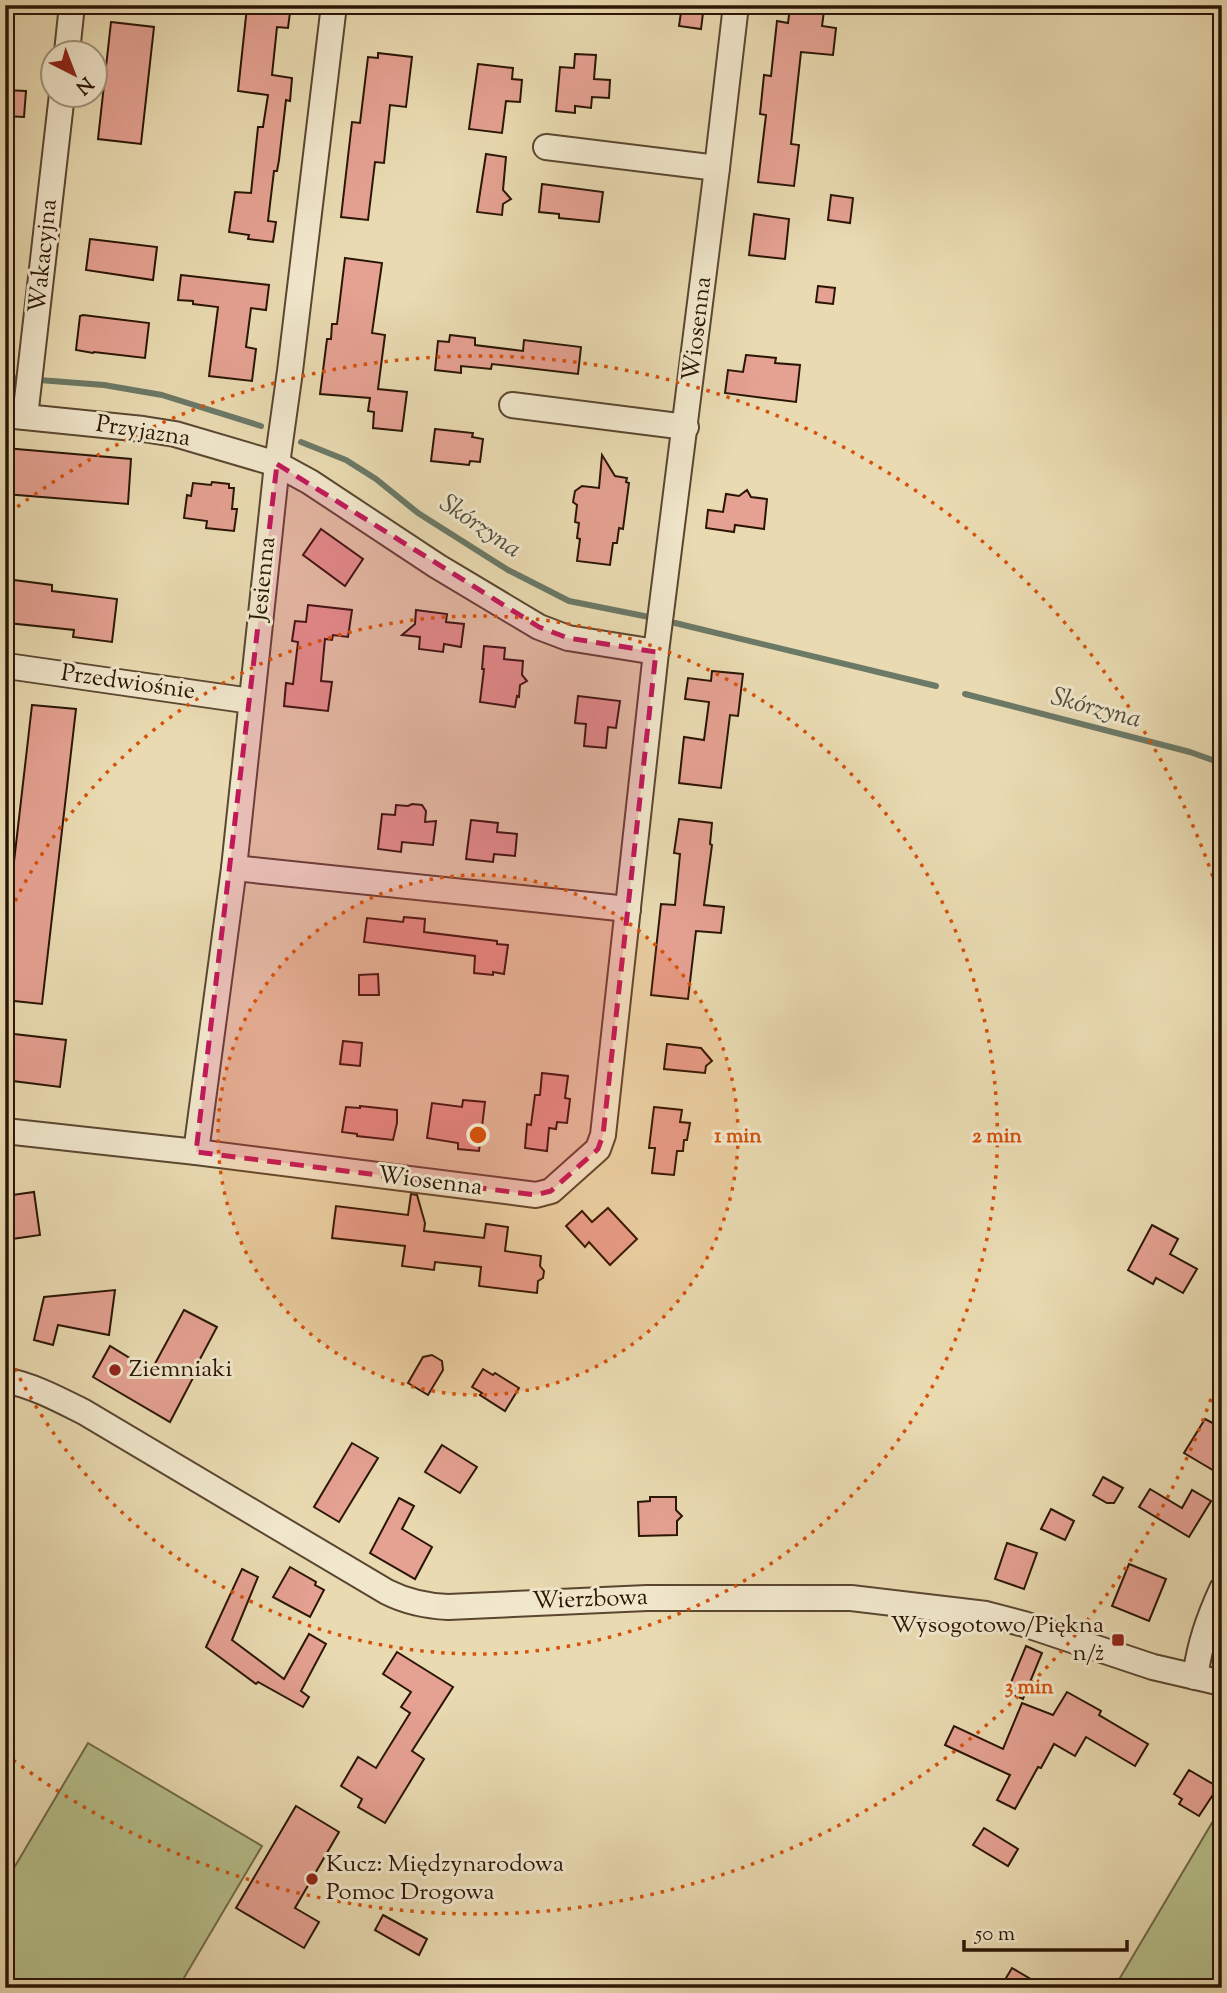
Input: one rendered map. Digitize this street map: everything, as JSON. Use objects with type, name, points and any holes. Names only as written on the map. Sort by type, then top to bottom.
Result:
[{"type":"street","points":[[68,38],[72,5]]},
{"type":"street","name":"Jesienna","points":[[196,1152],[234,868],[277,464],[334,5]]},
{"type":"street","name":"Wiosenna","points":[[5,1131],[536,1195],[551,1191],[598,1149],[603,1135],[656,652],[736,5]]},
{"type":"street","name":"Wakacyjna","points":[[15,416],[60,108]]},
{"type":"street","points":[[546,147],[718,167]]},
{"type":"street","points":[[512,405],[686,426]]},
{"type":"street","name":"Przyjazna","points":[[15,416],[175,434],[277,464]]},
{"type":"street","points":[[277,464],[310,482],[437,566],[539,627],[568,638],[656,652]]},
{"type":"street","name":"Przedwiośnie","points":[[5,667],[251,701]]},
{"type":"street","points":[[234,868],[628,909]]},
{"type":"street","name":"Wierzbowa","points":[[5,1380],[51,1395],[84,1412],[387,1592],[409,1602],[448,1607],[647,1598],[851,1598],[986,1615],[1024,1624],[1153,1667],[1222,1683]]},
{"type":"street","points":[[1195,1677],[1200,1645],[1222,1589]]},
{"type":"highlighted area","points":[[277,464],[539,627],[568,638],[656,652],[603,1135],[598,1149],[551,1191],[536,1195],[196,1152]]},
{"type":"green space","points":[[88,1743],[262,1846],[178,1988],[5,1988],[5,1883]]},
{"type":"green space","points":[[1222,1806],[1222,1988],[1114,1988]]},
{"type":"building","points":[[261,5],[291,5],[288,28],[277,27],[272,75],[292,78],[290,101],[286,100],[277,171],[274,171],[268,221],[276,222],[273,242],[248,239],[249,235],[229,232],[235,192],[251,193],[258,127],[263,127],[268,95],[238,91],[247,7],[260,9]]},
{"type":"building","points":[[682,5],[704,5],[701,29],[679,26]]},
{"type":"building","points":[[790,7],[824,11],[822,26],[836,28],[833,55],[801,52],[791,144],[799,145],[794,186],[758,182],[766,115],[760,114],[764,75],[771,76],[777,21],[788,23]]},
{"type":"building","points":[[111,22],[154,27],[141,144],[98,139],[101,108],[108,108]]},
{"type":"building","points":[[378,53],[412,57],[406,107],[390,105],[384,163],[375,162],[368,220],[341,217],[352,122],[360,123],[368,57],[378,58]]},
{"type":"building","points":[[575,54],[596,55],[594,79],[610,80],[609,98],[592,97],[591,108],[575,106],[575,113],[556,111],[560,67],[574,68]]},
{"type":"building","points":[[478,64],[513,68],[512,79],[522,80],[520,102],[506,101],[502,133],[469,129]]},
{"type":"building","points":[[5,90],[26,91],[24,117],[5,116]]},
{"type":"building","points":[[486,154],[506,157],[503,190],[511,199],[503,204],[502,215],[477,212]]},
{"type":"building","points":[[542,184],[603,192],[599,222],[559,218],[559,214],[539,212]]},
{"type":"building","points":[[831,195],[853,198],[850,223],[828,220]]},
{"type":"building","points":[[754,214],[789,219],[785,259],[749,255]]},
{"type":"building","points":[[90,239],[157,247],[153,280],[86,270]]},
{"type":"building","points":[[345,258],[382,263],[372,333],[385,335],[378,389],[407,392],[402,431],[373,428],[374,412],[368,411],[370,398],[320,394],[327,339],[331,339],[332,324],[337,324]]},
{"type":"building","points":[[181,275],[269,285],[266,310],[251,308],[246,347],[256,349],[252,381],[209,376],[218,307],[178,300]]},
{"type":"building","points":[[818,286],[835,288],[833,304],[816,302]]},
{"type":"building","points":[[80,316],[149,323],[145,358],[76,350]]},
{"type":"building","points":[[450,335],[475,338],[475,345],[523,351],[524,340],[581,347],[578,374],[492,364],[491,369],[461,366],[461,373],[435,370],[438,341],[449,342]]},
{"type":"building","points":[[746,355],[776,358],[775,363],[800,365],[796,402],[725,393],[728,370],[743,372]]},
{"type":"building","points":[[435,429],[473,433],[472,437],[483,439],[480,462],[470,461],[469,465],[431,461]]},
{"type":"building","points":[[5,448],[131,459],[128,504],[5,494]]},
{"type":"building","points":[[602,455],[615,476],[627,478],[626,482],[629,483],[623,529],[619,528],[617,543],[613,543],[610,565],[577,561],[580,539],[577,538],[579,523],[575,522],[575,491],[582,486],[599,488]]},
{"type":"building","points":[[212,482],[229,484],[229,488],[234,488],[232,509],[237,509],[234,531],[206,528],[207,521],[184,518],[187,495],[191,496],[193,483],[211,485]]},
{"type":"building","points":[[747,490],[751,497],[767,499],[764,529],[735,525],[734,532],[706,528],[708,510],[723,512],[726,494],[739,496]]},
{"type":"building","points":[[321,529],[363,559],[345,586],[303,555]]},
{"type":"building","points":[[14,580],[52,585],[52,591],[117,599],[112,642],[73,637],[74,630],[8,623]]},
{"type":"building","points":[[308,605],[352,610],[348,637],[333,635],[332,640],[325,639],[321,681],[332,682],[328,711],[284,706],[286,683],[293,684],[298,642],[292,641],[295,621],[306,622]]},
{"type":"building","points":[[416,610],[447,614],[446,622],[464,624],[461,647],[444,644],[443,652],[419,649],[420,637],[402,635],[415,624]]},
{"type":"building","points":[[484,646],[505,648],[504,659],[523,661],[522,675],[527,681],[520,685],[515,707],[480,702]]},
{"type":"building","points":[[712,671],[743,674],[738,716],[730,715],[721,788],[679,783],[684,737],[704,740],[709,702],[685,699],[688,678],[711,681]]},
{"type":"building","points":[[578,696],[620,701],[616,728],[608,727],[606,748],[584,746],[586,724],[575,723]]},
{"type":"building","points":[[32,705],[76,709],[42,1004],[5,1000],[5,940]]},
{"type":"building","points":[[396,805],[422,805],[426,811],[425,822],[436,821],[433,845],[402,842],[401,852],[378,849],[382,814],[395,815]]},
{"type":"building","points":[[679,819],[712,823],[712,845],[704,905],[724,907],[721,933],[696,931],[688,999],[651,995],[661,904],[675,905],[680,854],[674,853]]},
{"type":"building","points":[[471,820],[498,823],[497,832],[517,834],[515,856],[494,854],[493,862],[466,859]]},
{"type":"building","points":[[404,917],[425,919],[424,932],[497,941],[497,944],[508,945],[504,974],[474,973],[475,956],[364,942],[367,918],[403,922]]},
{"type":"building","points":[[378,974],[379,995],[359,995],[359,975]]},
{"type":"building","points":[[5,1033],[66,1040],[60,1087],[5,1080]]},
{"type":"building","points":[[343,1041],[362,1043],[360,1066],[340,1064]]},
{"type":"building","points":[[667,1044],[701,1048],[712,1061],[706,1066],[705,1073],[664,1069]]},
{"type":"building","points":[[542,1073],[568,1076],[565,1098],[570,1099],[567,1123],[557,1122],[556,1129],[549,1128],[547,1151],[525,1148],[527,1124],[531,1125],[535,1095],[540,1095]]},
{"type":"building","points":[[463,1100],[485,1102],[479,1151],[458,1149],[458,1143],[427,1138],[432,1103],[462,1107]]},
{"type":"building","points":[[346,1107],[397,1110],[393,1140],[342,1132]]},
{"type":"building","points":[[654,1107],[682,1110],[680,1122],[690,1123],[683,1151],[677,1151],[674,1175],[652,1173],[655,1148],[649,1148]]},
{"type":"building","points":[[34,1192],[40,1235],[5,1240],[5,1196]]},
{"type":"building","points":[[411,1194],[417,1195],[425,1223],[424,1231],[484,1238],[486,1224],[508,1227],[505,1251],[541,1256],[540,1266],[544,1271],[543,1278],[538,1281],[537,1293],[479,1286],[481,1267],[435,1262],[434,1270],[402,1266],[405,1246],[332,1238],[336,1206],[408,1215]]},
{"type":"building","points":[[608,1208],[637,1239],[610,1265],[589,1242],[585,1247],[566,1226],[582,1211],[592,1222]]},
{"type":"building","points":[[1152,1225],[1178,1239],[1170,1254],[1197,1269],[1183,1293],[1156,1278],[1153,1284],[1128,1270]]},
{"type":"building","points":[[115,1290],[109,1335],[58,1325],[53,1345],[34,1340],[44,1297]]},
{"type":"building","points":[[184,1310],[217,1327],[170,1422],[93,1377],[110,1346],[151,1371]]},
{"type":"building","points":[[432,1355],[442,1361],[443,1370],[428,1395],[408,1383],[423,1357]]},
{"type":"building","points":[[483,1369],[519,1388],[505,1411],[472,1387]]},
{"type":"building","points":[[1205,1419],[1222,1428],[1222,1462],[1216,1472],[1184,1453]]},
{"type":"building","points":[[352,1443],[378,1458],[339,1522],[314,1507]]},
{"type":"building","points":[[442,1445],[477,1467],[460,1493],[425,1472]]},
{"type":"building","points":[[1103,1477],[1123,1488],[1114,1503],[1107,1503],[1093,1495]]},
{"type":"building","points":[[1150,1489],[1182,1508],[1192,1490],[1211,1501],[1189,1537],[1139,1507]]},
{"type":"building","points":[[650,1497],[676,1497],[676,1510],[682,1516],[677,1521],[677,1535],[639,1536],[638,1502],[650,1501]]},
{"type":"building","points":[[399,1498],[414,1506],[402,1529],[432,1547],[415,1579],[370,1553]]},
{"type":"building","points":[[1051,1509],[1074,1521],[1065,1540],[1041,1529]]},
{"type":"building","points":[[1007,1543],[1037,1553],[1024,1589],[995,1579]]},
{"type":"building","points":[[1129,1564],[1166,1579],[1149,1621],[1112,1606]]},
{"type":"building","points":[[290,1567],[316,1582],[315,1585],[324,1590],[310,1617],[273,1597]]},
{"type":"building","points":[[242,1569],[258,1577],[232,1640],[284,1679],[309,1634],[326,1644],[301,1691],[309,1697],[303,1707],[258,1682],[256,1684],[206,1647]]},
{"type":"building","points":[[1026,1646],[1042,1653],[1023,1699],[1007,1692]]},
{"type":"building","points":[[397,1652],[453,1687],[412,1751],[424,1759],[385,1823],[358,1807],[362,1799],[341,1786],[358,1757],[376,1768],[410,1713],[401,1707],[411,1692],[383,1674]]},
{"type":"building","points":[[1067,1692],[1101,1711],[1099,1715],[1148,1744],[1135,1766],[1086,1737],[1075,1756],[1054,1744],[1015,1809],[997,1800],[1010,1775],[945,1745],[954,1726],[1003,1749],[1022,1703],[1053,1715]]},
{"type":"building","points":[[1189,1770],[1218,1787],[1199,1816],[1179,1804],[1182,1799],[1174,1794]]},
{"type":"building","points":[[296,1806],[339,1832],[295,1908],[319,1922],[304,1948],[236,1908]]},
{"type":"building","points":[[984,1828],[1018,1849],[1008,1866],[973,1845]]},
{"type":"building","points":[[383,1915],[427,1939],[419,1955],[375,1930]]},
{"type":"building","points":[[1012,1968],[1046,1988],[1000,1988]]},
{"type":"waterway","name":"Skórzyna","points":[[5,377],[14,378]]},
{"type":"waterway","name":"Skórzyna","points":[[39,380],[104,385],[162,395],[261,426]]},
{"type":"waterway","name":"Skórzyna","points":[[301,442],[346,460],[376,479],[418,513],[508,570],[569,601],[649,617]]},
{"type":"waterway","name":"Skórzyna","points":[[675,623],[936,686]]},
{"type":"waterway","name":"Skórzyna","points":[[965,694],[1190,752],[1218,762]]},
{"type":"place","name":"Ziemniaki","points":[[115,1370]]},
{"type":"place","name":"Wysogotowo/Piękna n/ż","points":[[1118,1640]]},
{"type":"place","name":"Kucz: Międzynarodowa Pomoc Drogowa","points":[[312,1879]]}]
